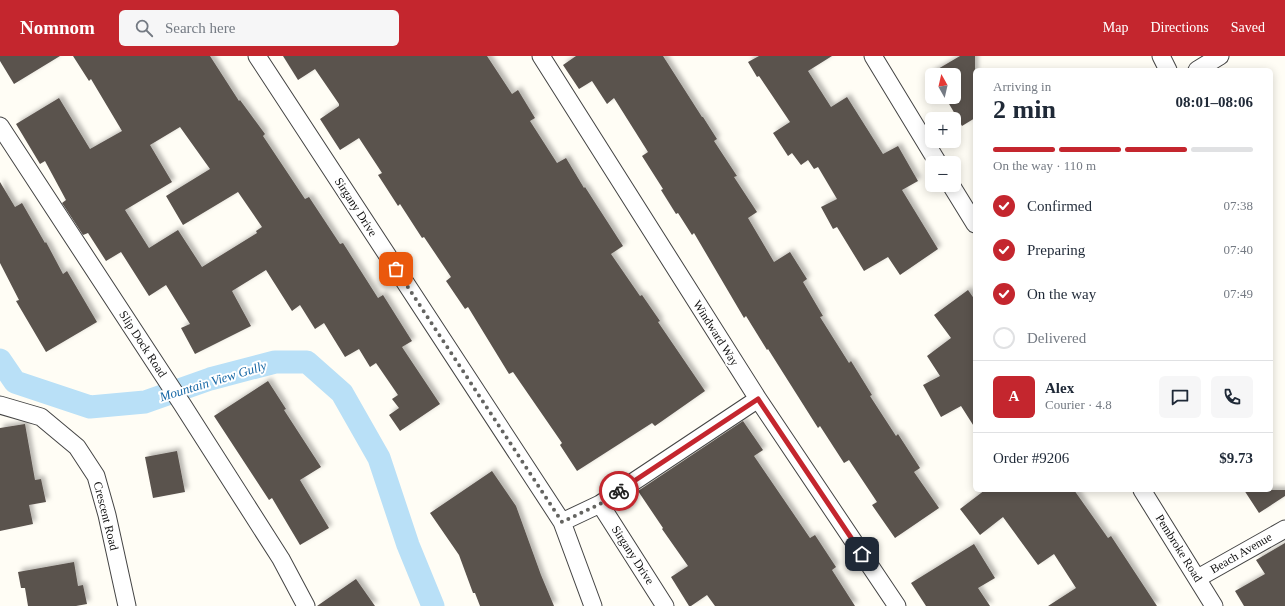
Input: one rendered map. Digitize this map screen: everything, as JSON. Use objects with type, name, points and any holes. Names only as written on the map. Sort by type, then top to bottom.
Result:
[{"type":"street","name":"Sirgany Drive","points":[[257,56],[562,522],[593,606]]},
{"type":"street","name":"Windward Way","points":[[541,56],[758,399],[897,606]]},
{"type":"street","points":[[873,56],[934,156]]},
{"type":"street","points":[[1161,56],[1167,68]]},
{"type":"street","points":[[1200,68],[1220,56]]},
{"type":"street","name":"Slip Dock Road","points":[[0,126],[182,404],[280,559],[306,606]]},
{"type":"street","points":[[956,192],[973,215]]},
{"type":"street","points":[[562,522],[600,504],[758,399]]},
{"type":"street","name":"Crescent Road","points":[[0,405],[41,417],[77,447],[96,476],[107,515],[127,606]]},
{"type":"street","name":"Pembroke Road","points":[[1143,492],[1214,606]]},
{"type":"street","name":"Sirgany Drive","points":[[600,504],[666,606]]},
{"type":"street","name":"Beach Avenue","points":[[1198,578],[1285,528]]},
{"type":"building","points":[[0,56],[60,56],[14,84],[0,61]]},
{"type":"building","points":[[73,56],[210,56],[239,101],[240,100],[265,134],[263,136],[305,199],[309,197],[340,244],[343,243],[378,298],[383,295],[412,341],[402,347],[440,404],[400,431],[389,415],[399,408],[392,399],[398,395],[376,363],[370,367],[359,349],[345,357],[324,323],[315,329],[300,305],[292,311],[266,270],[232,291],[251,326],[195,354],[181,328],[190,324],[166,285],[149,296],[121,252],[106,261],[88,233],[83,235],[62,203],[66,200],[45,161],[40,164],[16,124],[59,98],[90,149],[122,131],[91,79],[89,81]],"holes":[[[180,127],[210,169],[166,196],[183,225],[238,192],[262,227],[256,231],[257,233],[202,267],[178,230],[149,248],[125,210],[172,182],[150,145]]]},
{"type":"building","points":[[283,56],[487,56],[512,94],[518,90],[535,118],[530,121],[557,163],[566,158],[584,188],[585,187],[623,246],[611,254],[640,296],[642,295],[660,321],[658,322],[705,391],[655,426],[652,423],[577,471],[560,445],[562,443],[513,372],[509,374],[468,307],[465,309],[446,281],[451,277],[424,237],[422,238],[400,204],[398,206],[378,175],[382,173],[359,138],[340,150],[320,119],[339,106],[339,104],[315,69],[298,80]]},
{"type":"building","points":[[576,56],[663,56],[717,139],[714,141],[737,176],[734,177],[757,212],[748,218],[774,262],[790,252],[807,279],[803,282],[823,316],[820,317],[849,363],[851,361],[872,395],[870,396],[896,436],[898,434],[920,468],[914,472],[939,508],[895,538],[872,505],[877,502],[849,460],[844,463],[820,426],[818,428],[746,316],[744,318],[694,233],[692,235],[678,213],[676,214],[661,190],[663,189],[642,156],[648,152],[614,98],[607,104],[592,81],[579,89],[563,65]]},
{"type":"building","points":[[759,56],[832,56],[808,71],[831,107],[847,97],[883,154],[898,146],[918,181],[902,190],[938,249],[900,275],[888,257],[864,271],[837,227],[833,229],[821,207],[837,199],[818,167],[814,169],[808,160],[801,165],[792,153],[788,156],[773,133],[790,122],[759,76],[757,77],[748,62]]},
{"type":"building","points":[[960,56],[975,56],[975,68],[973,68],[973,119],[962,126],[961,112],[954,112],[949,104],[961,104],[961,68],[940,68]]},
{"type":"building","points":[[0,182],[15,207],[22,203],[45,243],[46,242],[63,274],[67,271],[97,322],[46,352],[16,301],[19,300],[0,263]]},
{"type":"building","points":[[968,290],[973,297],[973,425],[961,406],[941,417],[923,385],[940,376],[927,356],[951,338],[934,315]]},
{"type":"building","points":[[268,381],[286,409],[284,410],[321,467],[300,480],[329,528],[300,545],[272,498],[269,500],[214,416]]},
{"type":"building","points":[[743,421],[763,450],[754,456],[810,538],[815,535],[836,567],[832,570],[855,606],[715,606],[707,595],[689,606],[671,577],[688,566],[638,491]]},
{"type":"building","points":[[25,424],[35,480],[41,479],[46,502],[29,505],[33,524],[0,531],[0,428]]},
{"type":"building","points":[[177,451],[185,492],[153,498],[145,457]]},
{"type":"building","points":[[492,471],[516,506],[554,606],[480,606],[475,593],[473,593],[459,555],[430,513]]},
{"type":"building","points":[[1273,490],[1285,490],[1285,496],[1259,513],[1245,492],[1273,492]]},
{"type":"building","points":[[982,492],[1075,492],[1108,538],[1111,536],[1157,606],[1048,606],[1076,588],[1054,554],[1038,565],[1003,517],[980,535],[960,509]]},
{"type":"building","points":[[1285,543],[1285,606],[1244,606],[1235,591],[1265,574],[1256,560]]},
{"type":"building","points":[[974,544],[995,578],[978,588],[990,606],[926,606],[911,583]]},
{"type":"building","points":[[74,562],[78,586],[83,585],[87,604],[76,606],[28,606],[25,588],[21,588],[18,572]]},
{"type":"building","points":[[356,579],[375,606],[317,606]]},
{"type":"waterway","name":"Mountain View Gully","points":[[0,360],[15,382],[90,407],[145,402],[210,379],[275,362],[307,362],[342,393],[379,458],[408,545],[433,606]]},
{"type":"way so far","points":[[396,269],[562,522],[600,504],[619,491]]},
{"type":"route","points":[[619,491],[758,399],[862,554]]}]
